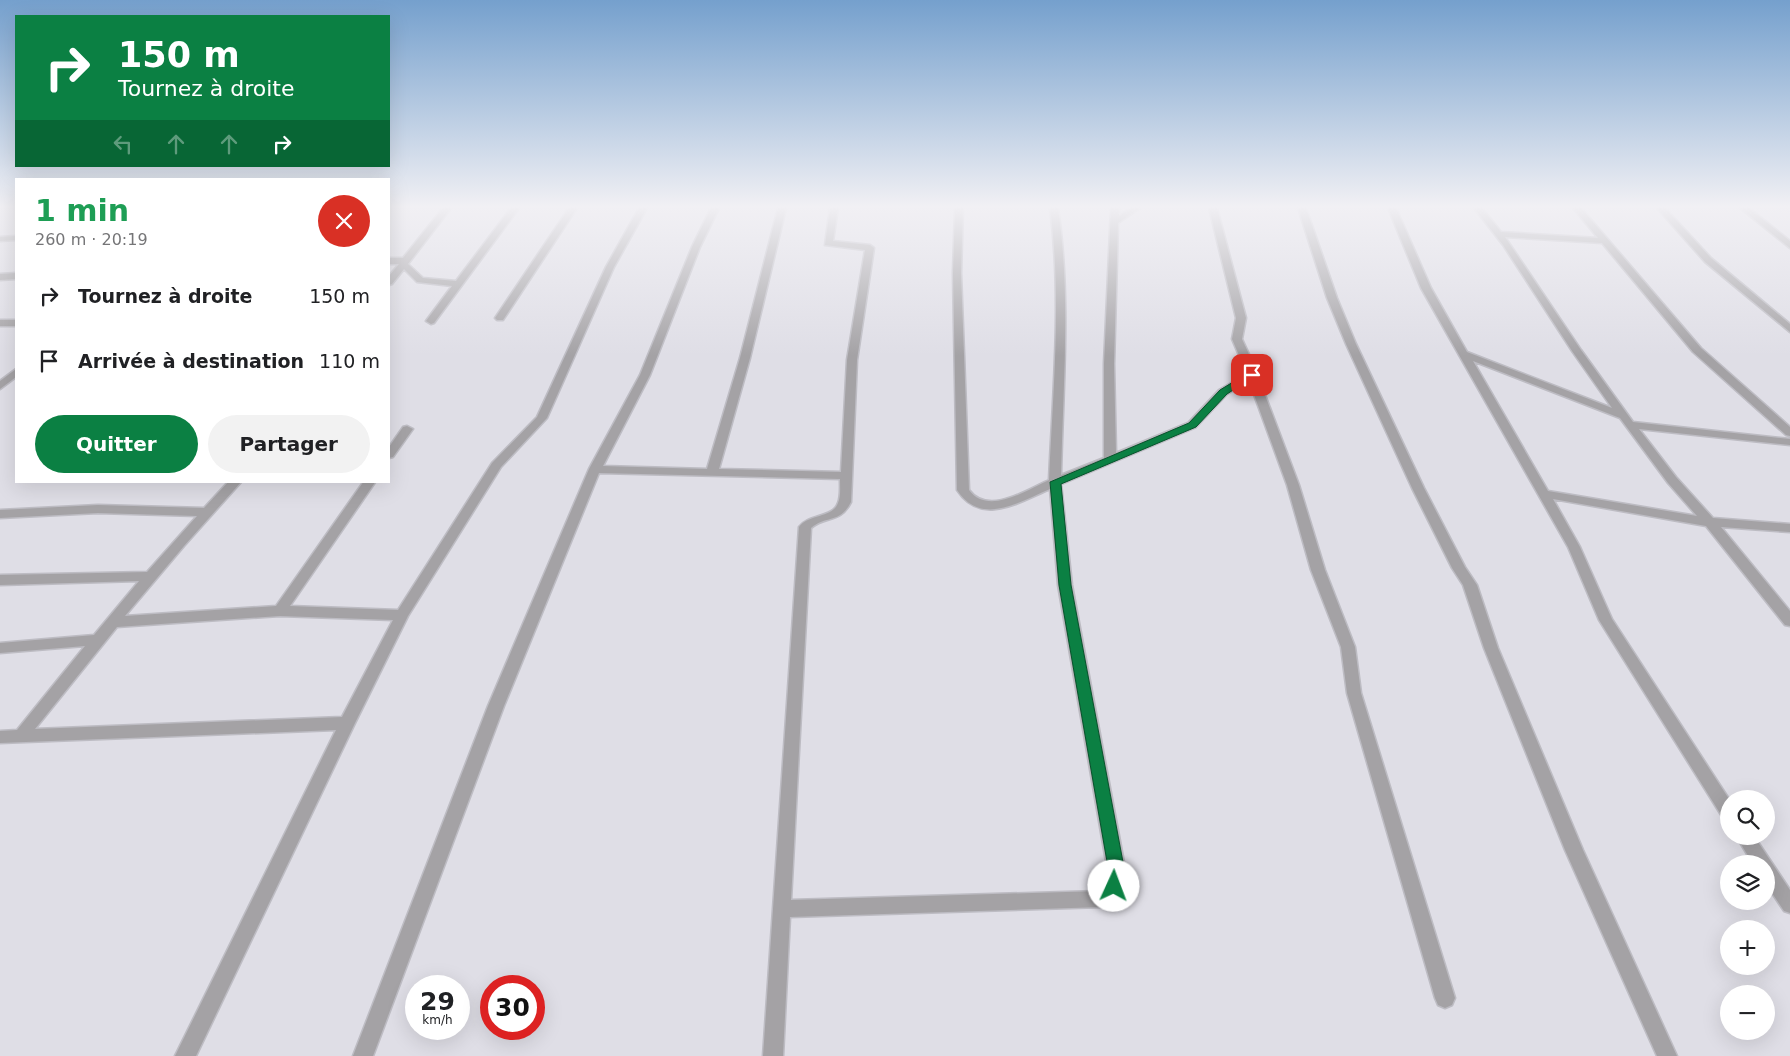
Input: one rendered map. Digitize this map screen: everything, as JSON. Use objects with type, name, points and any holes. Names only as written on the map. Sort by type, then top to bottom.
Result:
[{"type":"street","points":[[390,281],[408,257]]},
{"type":"street","points":[[431,321],[478,257]]},
{"type":"street","points":[[500,318],[540,257]]},
{"type":"street","points":[[185,1056],[347,723],[402,615],[496,466],[542,418],[615,257]]},
{"type":"street","points":[[363,1056],[496,706],[595,469],[645,375],[692,257]]},
{"type":"street","points":[[712,472],[752,332],[770,257]]},
{"type":"street","points":[[773,1056],[805,527],[810,522],[830,518],[843,508],[852,360],[869,257]]},
{"type":"street","points":[[957,257],[963,490],[969,500],[980,506],[1000,505],[1192,425],[1223,392],[1252,375]]},
{"type":"street","points":[[782,909],[1104,899],[1114,886],[1117,873],[1065,585],[1055,482],[1061,295],[1060,257]]},
{"type":"street","points":[[1110,460],[1109,364],[1113,257]]},
{"type":"street","points":[[1226,257],[1241,318],[1237,339],[1293,485],[1318,570],[1348,647],[1354,693],[1445,998]]},
{"type":"street","points":[[1318,257],[1332,298],[1351,344],[1418,488],[1458,568],[1470,585],[1491,648],[1574,850],[1668,1056]]},
{"type":"street","points":[[1413,257],[1426,288],[1462,354],[1574,547],[1606,620],[1720,799]]},
{"type":"street","points":[[1514,257],[1627,421],[1708,522],[1728,542],[1790,621]]},
{"type":"street","points":[[1620,257],[1697,350],[1790,433]]},
{"type":"street","points":[[1707,257],[1790,330]]},
{"type":"street","points":[[390,261],[404,263],[420,280],[458,284]]},
{"type":"street","points":[[0,277],[15,276]]},
{"type":"street","points":[[0,323],[15,323]]},
{"type":"street","points":[[1462,354],[1627,421],[1790,442]]},
{"type":"street","points":[[0,372],[15,372]]},
{"type":"street","points":[[0,386],[15,373]]},
{"type":"street","points":[[390,454],[407,428]]},
{"type":"street","points":[[595,469],[846,476]]},
{"type":"street","points":[[20,737],[151,576],[206,512],[234,483]]},
{"type":"street","points":[[280,611],[369,483]]},
{"type":"street","points":[[1543,494],[1708,522],[1790,528]]},
{"type":"street","points":[[0,514],[98,509],[206,512]]},
{"type":"street","points":[[0,580],[151,576]]},
{"type":"street","points":[[114,622],[280,611],[402,615]]},
{"type":"street","points":[[0,648],[100,640]]},
{"type":"street","points":[[0,738],[347,723]]},
{"type":"street","points":[[1775,882],[1790,905]]},
{"type":"route","points":[[1114,886],[1117,873],[1065,585],[1055,482],[1192,425],[1230,386],[1252,375]]}]
